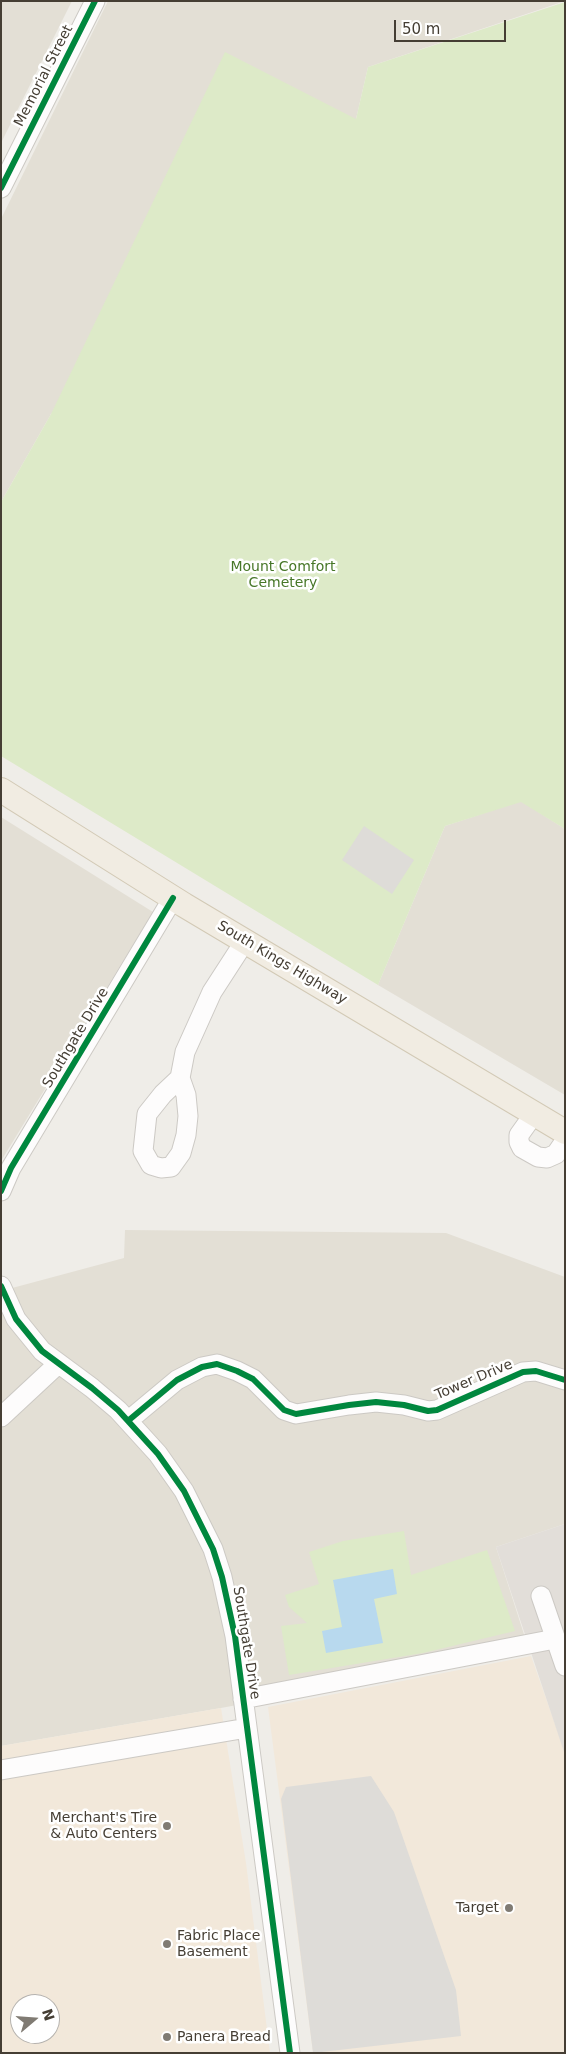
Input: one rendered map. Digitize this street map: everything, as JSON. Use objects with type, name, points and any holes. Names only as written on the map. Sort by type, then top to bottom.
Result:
[{"type":"main road","name":"South Kings Highway","points":[[1,790],[173,898],[565,1132]]},
{"type":"street","name":"Memorial Street","points":[[1,188],[95,1]]},
{"type":"street","name":"Southgate Drive","points":[[1,1192],[11,1168],[173,898]]},
{"type":"street","points":[[180,1078],[185,1052],[212,992],[245,941]]},
{"type":"street","points":[[534,1114],[519,1135],[519,1142],[522,1148],[538,1157],[547,1158],[556,1154],[565,1141]]},
{"type":"street","name":"Southgate Drive","points":[[1,1286],[16,1319],[42,1351],[92,1388],[129,1420],[163,1459],[200,1519],[213,1549],[230,1606],[290,2053]]},
{"type":"street","points":[[1,1417],[58,1364]]},
{"type":"street","name":"Tower Drive","points":[[129,1420],[177,1380],[202,1367],[216,1364],[237,1370],[253,1379],[284,1410],[296,1414],[376,1402],[404,1405],[428,1411],[438,1410],[523,1372],[536,1371],[565,1380]]},
{"type":"street","points":[[541,1596],[564,1662]]},
{"type":"street","points":[[243,1699],[555,1638]]},
{"type":"street","points":[[1,1770],[247,1728]]},
{"type":"shaded area","points":[[1,1],[72,1],[1,143]]},
{"type":"shaded area","points":[[108,1],[565,1],[368,67],[356,119],[51,414],[1,502],[1,219]]},
{"type":"shaded area","points":[[521,801],[565,829],[565,1095],[378,985],[445,826]]},
{"type":"shaded area","points":[[1,817],[153,912],[1,1161]]},
{"type":"shaded area","points":[[364,826],[414,860],[392,894],[342,860]]},
{"type":"shaded area","points":[[125,1230],[446,1233],[565,1277],[565,1524],[496,1547],[529,1650],[221,1708],[1,1746],[1,1291],[124,1258]]},
{"type":"shaded area","points":[[565,1524],[565,1752],[564,1752],[496,1547]]},
{"type":"shaded area","points":[[531,1656],[565,1752],[565,2053],[313,2053],[268,1707]]},
{"type":"shaded area","points":[[221,1708],[246,1863],[270,2053],[1,2053],[1,1746]]},
{"type":"shaded area","points":[[371,1776],[394,1812],[456,1990],[461,2036],[313,2053],[281,1799],[286,1787]]},
{"type":"green space","name":"Mount Comfort Cemetery","points":[[565,2],[565,829],[521,802],[445,826],[378,985],[1,756],[1,502],[51,414],[225,52],[356,119],[368,67]]},
{"type":"green space","points":[[404,1531],[411,1575],[487,1550],[515,1631],[423,1653],[289,1675],[281,1626],[307,1623],[289,1607],[285,1595],[319,1584],[309,1552],[343,1541]]},
{"type":"water","points":[[393,1569],[397,1594],[374,1599],[383,1643],[326,1653],[322,1631],[342,1627],[333,1580]]},
{"type":"cycle path","points":[[1,188],[95,1]]},
{"type":"cycle path","points":[[1,1191],[11,1168],[173,898]]},
{"type":"cycle path","points":[[1,1286],[16,1319],[42,1351],[118,1410],[158,1454],[184,1491],[213,1549],[222,1577],[235,1636],[290,2053]]},
{"type":"cycle path","points":[[129,1420],[177,1380],[202,1367],[217,1364],[253,1379],[284,1410],[296,1414],[376,1402],[404,1405],[428,1411],[437,1410],[523,1372],[536,1371],[565,1380]]},
{"type":"place","name":"Merchant's Tire & Auto Centers","points":[[167,1826]]},
{"type":"place","name":"Target","points":[[509,1908]]},
{"type":"place","name":"Fabric Place Basement","points":[[167,1944]]},
{"type":"place","name":"Panera Bread","points":[[167,2037]]}]
